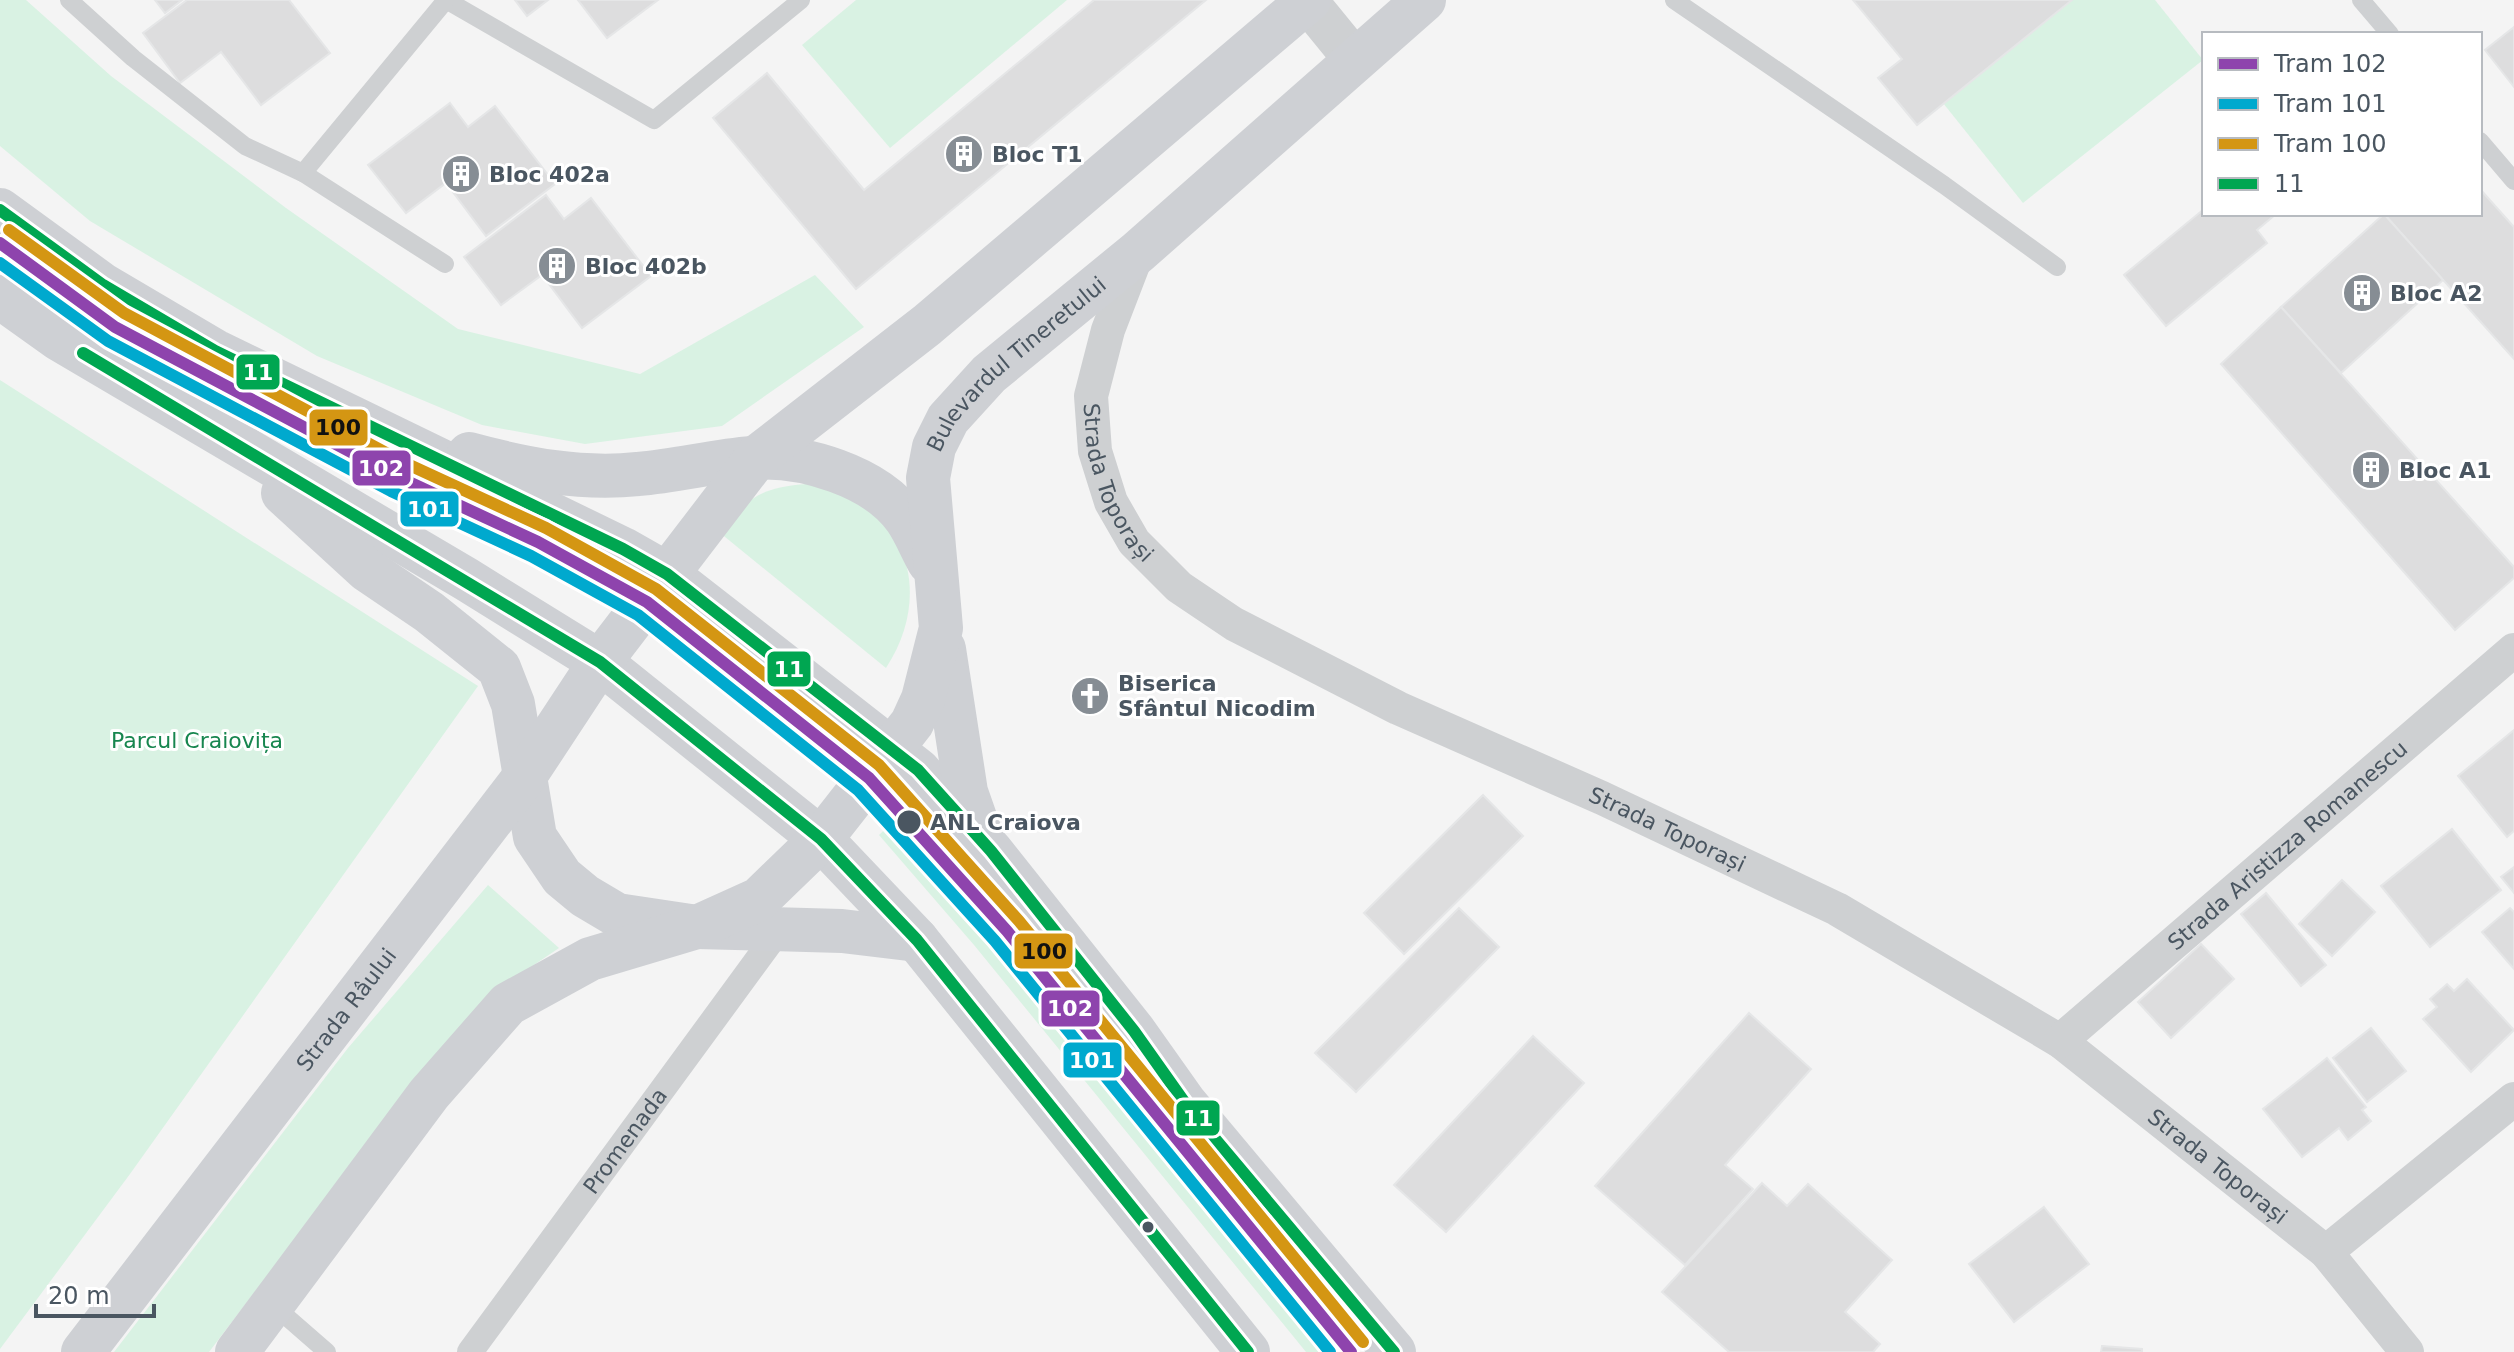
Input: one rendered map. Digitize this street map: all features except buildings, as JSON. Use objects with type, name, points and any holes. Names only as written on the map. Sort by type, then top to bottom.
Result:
[{"type":"main road","points":[[600,662],[757,457],[927,325],[1308,0]]},
{"type":"main road","name":"Bulevardul Tineretului","points":[[821,839],[912,723],[923,699],[941,628],[928,478],[934,447],[948,419],[989,374],[1138,252],[1355,60],[1412,3]]},
{"type":"main road","points":[[0,210],[103,285],[215,351],[623,549],[667,574],[918,770],[991,851],[1134,1031],[1185,1103],[1394,1352]]},
{"type":"main road","points":[[0,297],[59,339],[466,579],[600,662],[821,839],[917,940],[1248,1352]]},
{"type":"main road","points":[[219,435],[367,570],[429,612],[499,668],[513,704],[535,837],[562,877],[617,915],[697,927],[842,931],[917,940]]},
{"type":"main road","points":[[390,436],[521,468],[574,474],[637,474],[757,457],[831,468],[865,482],[905,517],[936,574]]},
{"type":"main road","points":[[941,628],[966,792],[991,851]]},
{"type":"main road","name":"Strada Râului","points":[[83,1352],[523,779],[600,662]]},
{"type":"main road","points":[[237,1352],[429,1094],[508,1004],[590,959],[697,927],[759,899],[821,839]]},
{"type":"street","points":[[1308,0],[1355,60]]},
{"type":"street","name":"Strada Toporași","points":[[1138,252],[1108,330],[1091,396],[1095,451],[1111,502],[1134,542],[1179,587],[1234,624],[1398,708],[1602,798],[1837,909],[2060,1041],[2326,1252],[2407,1352]]},
{"type":"street","name":"Strada Aristizza Romanescu","points":[[2060,1041],[2514,650]]},
{"type":"street","name":"Promenada","points":[[470,1352],[780,929]]},
{"type":"street","points":[[2326,1252],[2514,1099]]},
{"type":"lane","points":[[69,0],[133,58],[245,146],[303,173],[445,264]]},
{"type":"lane","points":[[303,173],[446,0],[654,120],[801,0]]},
{"type":"lane","points":[[1674,0],[1944,185],[2057,267]]},
{"type":"lane","points":[[2361,0],[2388,32]]},
{"type":"lane","points":[[2482,143],[2514,181]]},
{"type":"lane","points":[[273,1305],[327,1352]]},
{"type":"green space","points":[[0,0],[26,0],[111,76],[286,208],[458,329],[640,374],[815,275],[864,327],[722,426],[585,444],[482,425],[317,356],[90,221],[0,146]]},
{"type":"green space","points":[[856,0],[1067,0],[890,148],[802,45]]},
{"type":"green space","points":[[2072,0],[2155,0],[2202,59],[2023,203],[1943,103]]},
{"type":"green space","name":"Parcul Craiovița","points":[[0,380],[478,686],[130,1174],[0,1349]]},
{"type":"green space","points":[[807,484],[840,492],[867,507],[887,527],[902,551],[909,578],[909,607],[901,638],[886,668],[719,532],[757,496],[778,488]]},
{"type":"green space","points":[[896,819],[992,932],[1334,1352],[1306,1352],[974,945],[879,835]]},
{"type":"green space","points":[[488,885],[559,948],[494,992],[411,1087],[209,1352],[114,1352],[348,1048]]},
{"type":"tram line","name":"100","points":[[9,230],[124,313],[405,463],[546,528],[656,589],[879,765],[1019,921],[1363,1342]]},
{"type":"tram line","name":"102","points":[[0,243],[115,327],[398,477],[538,542],[647,602],[869,778],[1007,931],[1351,1352]]},
{"type":"tram line","name":"101","points":[[0,263],[108,341],[391,491],[531,556],[638,615],[858,790],[995,941],[1330,1352]]},
{"type":"transit line","name":"11","points":[[0,210],[103,285],[215,351],[623,549],[667,574],[918,770],[991,851],[1134,1031],[1185,1103],[1394,1352]]},
{"type":"transit line","name":"11","points":[[83,353],[600,662],[821,839],[917,940],[1248,1352]]},
{"type":"place","name":"Bloc T1","points":[[964,154]]},
{"type":"place","name":"Bloc 402a","points":[[461,174]]},
{"type":"place","name":"Bloc 402b","points":[[557,266]]},
{"type":"place","name":"Bloc A2","points":[[2362,293]]},
{"type":"place","name":"Bloc A1","points":[[2371,470]]},
{"type":"place","name":"Biserica Sfântul Nicodim","points":[[1090,696]]},
{"type":"place","name":"ANL Craiova","points":[[909,822]]}]
